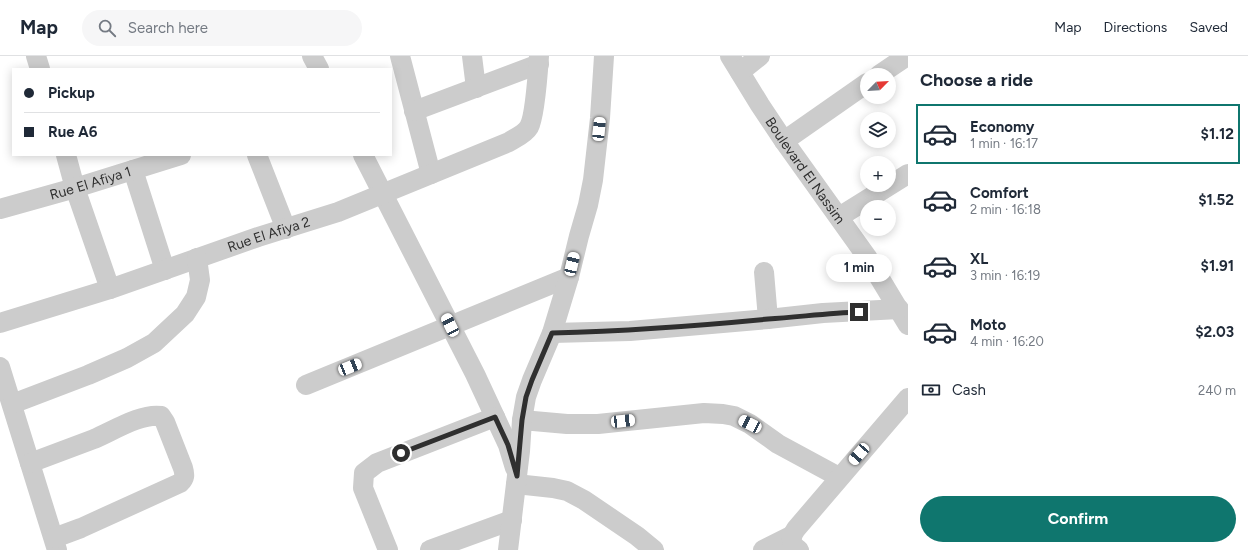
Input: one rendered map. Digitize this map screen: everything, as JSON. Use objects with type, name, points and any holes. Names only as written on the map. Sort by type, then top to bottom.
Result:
[{"type":"street","points":[[36,56],[40,68]]},
{"type":"street","points":[[312,56],[318,68]]},
{"type":"street","points":[[400,56],[399,86],[414,111],[431,174]]},
{"type":"street","points":[[472,56],[476,88]]},
{"type":"street","points":[[508,550],[522,420],[526,397],[552,333],[569,277],[593,180],[600,118],[604,56]]},
{"type":"street","points":[[735,64],[760,56]]},
{"type":"street","points":[[889,68],[907,56]]},
{"type":"street","points":[[414,111],[476,88],[539,60]]},
{"type":"street","name":"Rue El Afiya 2","points":[[0,323],[110,289],[197,258],[338,212],[509,142],[529,127],[539,60]]},
{"type":"street","name":"Boulevard El Nassim","points":[[735,64],[784,141],[839,217],[882,281],[903,317]]},
{"type":"street","points":[[784,141],[860,88]]},
{"type":"street","points":[[66,156],[110,289]]},
{"type":"street","name":"Rue El Afiya 1","points":[[0,209],[76,188],[178,156]]},
{"type":"street","points":[[257,156],[286,229]]},
{"type":"street","points":[[364,156],[384,193],[495,417],[508,445],[516,480]]},
{"type":"street","points":[[133,170],[165,270]]},
{"type":"street","points":[[839,217],[908,174]]},
{"type":"street","points":[[12,404],[88,375],[126,358],[154,343],[184,314],[196,297],[200,280],[197,258]]},
{"type":"street","points":[[764,272],[768,319]]},
{"type":"street","points":[[306,385],[569,277]]},
{"type":"street","points":[[552,333],[630,331],[823,313],[903,317]]},
{"type":"street","points":[[0,367],[30,463],[56,544],[81,528],[180,484],[184,480],[185,476],[165,422],[161,416],[143,418],[30,463]]},
{"type":"street","points":[[763,550],[795,543],[796,529],[908,398]]},
{"type":"street","points":[[522,420],[567,424],[598,424],[704,413],[723,414],[734,416],[750,424],[778,444],[839,477]]},
{"type":"street","points":[[388,550],[363,488],[364,473],[376,463],[495,417]]},
{"type":"street","points":[[516,480],[567,491],[584,500],[620,524],[654,550]]},
{"type":"street","points":[[430,550],[512,520]]},
{"type":"route","points":[[401,453],[495,417],[508,445],[517,476],[522,420],[526,397],[552,333],[630,331],[823,313],[859,312]]}]
